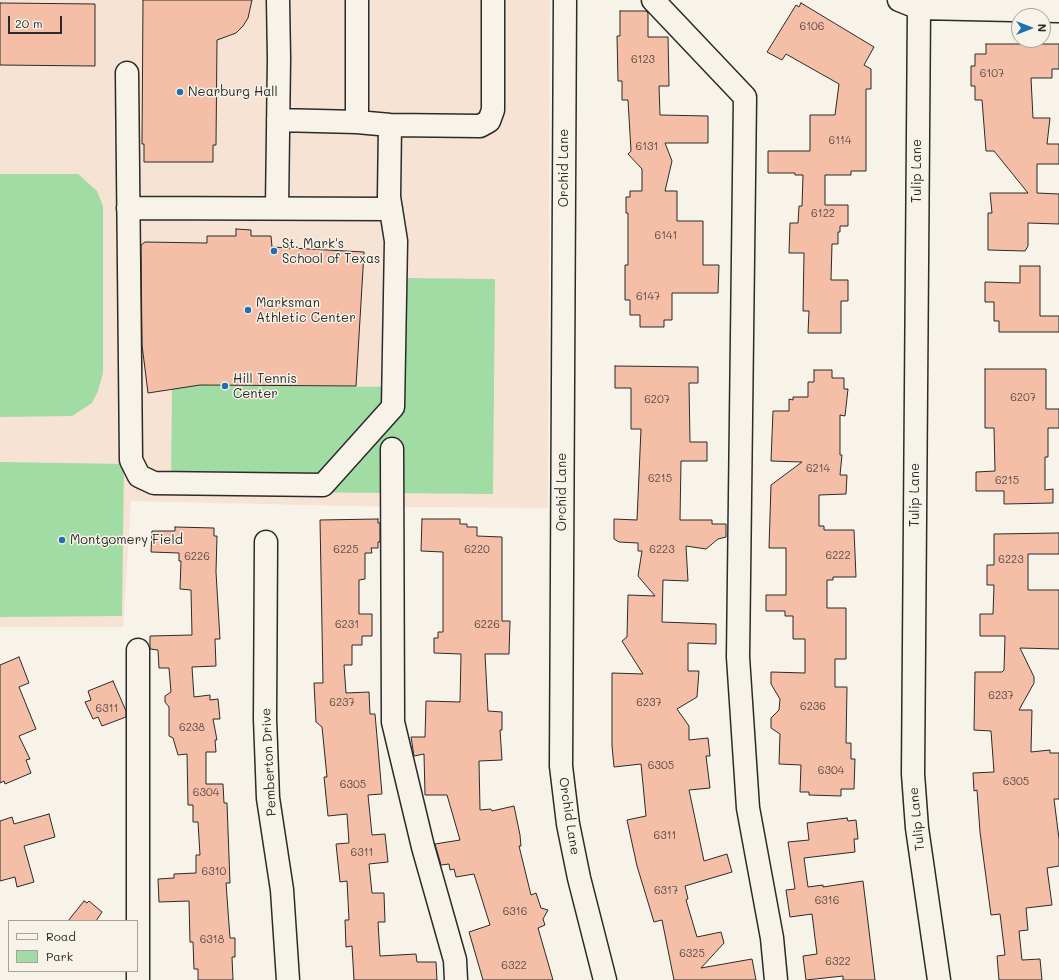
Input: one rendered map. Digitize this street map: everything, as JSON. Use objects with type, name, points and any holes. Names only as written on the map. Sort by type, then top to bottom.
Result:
[{"type":"street","points":[[277,208],[278,0]]},
{"type":"street","points":[[357,0],[357,122]]},
{"type":"street","points":[[278,120],[357,122],[390,125],[480,126],[489,121],[493,110],[493,0]]},
{"type":"street","name":"Orchid Lane","points":[[565,0],[561,766],[568,824],[579,878],[605,980]]},
{"type":"street","points":[[653,0],[745,97],[738,657],[748,808],[772,938],[776,980]]},
{"type":"street","points":[[899,0],[919,8],[1059,11]]},
{"type":"street","name":"Tulip Lane","points":[[919,8],[913,774],[917,828],[939,980]]},
{"type":"street","points":[[127,73],[130,445],[131,460],[139,476],[154,483],[323,485],[393,407],[396,241],[390,197],[390,125]]},
{"type":"street","points":[[128,208],[391,209]]},
{"type":"street","points":[[392,449],[393,722],[423,847],[455,960],[456,980]]},
{"type":"street","name":"Pemberton Drive","points":[[266,542],[265,719],[268,798],[282,890],[288,980]]},
{"type":"street","points":[[138,650],[138,980]]},
{"type":"shaded area","name":"St. Mark's School of Texas","points":[[0,0],[550,0],[548,508],[392,507],[131,501],[123,627],[0,627]]},
{"type":"green space","points":[[0,174],[78,174],[97,191],[103,206],[103,373],[98,391],[92,403],[72,416],[0,417]]},
{"type":"green space","name":"Hill Tennis Center","points":[[403,278],[495,279],[493,494],[171,491],[172,385],[401,387]]},
{"type":"green space","name":"Montgomery Field","points":[[0,462],[124,464],[122,616],[0,617]]},
{"type":"building","name":"Nearburg Hall","points":[[143,0],[252,0],[248,18],[243,26],[236,33],[217,40],[216,145],[213,145],[213,162],[144,162],[144,144],[142,144]]},
{"type":"building","points":[[0,3],[95,4],[95,66],[0,65]]},
{"type":"building","points":[[801,3],[874,47],[864,65],[871,69],[871,89],[866,89],[866,171],[851,171],[851,175],[825,175],[825,205],[848,205],[848,226],[840,226],[840,232],[838,232],[838,244],[832,244],[831,280],[848,280],[848,301],[841,301],[841,333],[808,333],[809,311],[803,311],[804,253],[789,253],[790,223],[798,223],[799,206],[802,206],[803,175],[795,175],[795,173],[768,173],[768,151],[810,151],[810,115],[835,115],[839,84],[786,54],[782,60],[767,52],[796,5],[799,7]]},
{"type":"building","points":[[620,11],[646,11],[648,13],[648,37],[668,37],[669,86],[659,86],[660,115],[708,116],[708,143],[665,143],[672,161],[665,191],[677,191],[677,221],[703,221],[703,265],[719,265],[718,293],[672,293],[672,320],[664,320],[664,327],[640,327],[640,315],[630,315],[630,300],[625,300],[625,265],[628,265],[628,213],[626,213],[626,197],[630,197],[630,191],[642,191],[642,169],[628,154],[631,151],[628,100],[622,100],[622,81],[618,81],[617,36],[620,36]]},
{"type":"building","points":[[986,44],[1011,44],[1011,48],[1051,48],[1051,44],[1059,44],[1059,69],[1052,69],[1052,78],[1031,78],[1033,118],[1050,118],[1047,144],[1059,144],[1059,164],[1037,164],[1037,193],[1059,194],[1059,224],[1028,223],[1028,246],[1025,251],[988,250],[988,213],[992,213],[990,193],[1028,193],[994,151],[986,151],[982,100],[975,100],[975,86],[971,86],[971,66],[975,66],[975,54],[986,54]]},
{"type":"building","name":"Marksman Athletic Center","points":[[236,229],[251,230],[251,236],[271,236],[272,247],[364,252],[356,386],[200,385],[148,393],[142,345],[141,245],[145,242],[207,243],[207,236],[236,236]]},
{"type":"building","points":[[1020,266],[1040,266],[1040,316],[1059,316],[1059,332],[999,332],[999,321],[994,321],[994,302],[985,302],[985,282],[1020,283]]},
{"type":"building","points":[[615,366],[698,367],[698,383],[689,383],[690,442],[707,442],[707,461],[681,461],[680,520],[712,520],[712,524],[726,524],[726,537],[718,539],[706,549],[686,546],[688,581],[663,580],[662,622],[716,624],[716,644],[688,643],[688,671],[699,671],[697,697],[677,709],[689,726],[689,740],[708,738],[710,756],[706,756],[710,788],[689,790],[704,861],[727,854],[732,872],[685,886],[688,899],[686,900],[697,937],[721,932],[724,943],[701,968],[752,959],[756,980],[674,980],[662,920],[654,922],[637,866],[627,820],[646,816],[641,764],[614,767],[612,746],[612,673],[643,674],[622,641],[627,637],[628,595],[655,596],[638,576],[642,551],[638,551],[638,543],[619,542],[614,539],[614,519],[637,520],[641,429],[631,429],[631,388],[615,388]]},
{"type":"building","points":[[985,369],[1046,369],[1046,409],[1059,409],[1059,428],[1048,428],[1048,457],[1045,457],[1045,490],[1053,489],[1053,503],[1004,504],[1004,491],[976,491],[976,472],[995,471],[994,428],[985,428]]},
{"type":"building","points":[[814,370],[832,370],[832,378],[844,378],[844,389],[848,389],[845,416],[840,415],[840,455],[842,455],[840,475],[847,475],[846,494],[819,495],[819,526],[824,526],[824,530],[854,530],[856,577],[833,577],[833,580],[827,580],[827,608],[846,608],[846,659],[835,659],[835,687],[847,687],[846,743],[851,743],[851,759],[855,759],[854,789],[841,789],[841,796],[809,795],[809,792],[800,792],[801,765],[779,764],[780,734],[771,728],[771,718],[779,710],[780,699],[771,684],[771,672],[805,673],[805,639],[793,639],[793,616],[785,616],[785,611],[766,611],[766,595],[786,595],[786,548],[769,548],[771,485],[802,462],[771,461],[773,411],[789,411],[789,399],[793,400],[793,397],[808,397],[808,382],[814,382]]},
{"type":"building","points":[[378,519],[378,523],[380,523],[380,542],[378,542],[378,548],[371,548],[372,553],[365,553],[365,579],[359,580],[359,614],[372,614],[372,636],[362,636],[362,645],[352,645],[352,665],[344,665],[346,693],[369,692],[370,714],[375,714],[382,794],[368,795],[372,835],[385,834],[388,862],[369,864],[372,893],[384,893],[385,922],[378,922],[380,956],[416,954],[417,962],[436,962],[437,980],[354,980],[352,946],[346,947],[345,920],[349,920],[347,881],[340,882],[336,844],[349,843],[347,814],[328,816],[324,777],[327,777],[322,727],[316,722],[314,683],[323,683],[320,520]]},
{"type":"building","points":[[422,519],[460,519],[460,524],[467,524],[467,527],[477,527],[477,536],[502,537],[502,621],[510,621],[509,654],[485,654],[488,711],[502,712],[502,730],[500,730],[502,760],[479,761],[480,810],[491,809],[492,811],[514,806],[520,835],[521,846],[519,846],[531,895],[536,893],[541,908],[548,910],[543,919],[545,925],[538,928],[553,980],[483,980],[469,932],[490,925],[474,874],[456,877],[454,869],[450,870],[449,864],[441,865],[435,844],[460,840],[447,795],[425,795],[424,754],[414,756],[411,737],[425,737],[426,701],[460,702],[461,654],[434,653],[434,638],[438,638],[438,632],[443,632],[443,552],[421,551]]},
{"type":"building","points":[[175,527],[214,528],[214,536],[217,536],[216,572],[220,639],[215,639],[216,666],[192,667],[194,697],[210,695],[210,700],[218,699],[220,719],[213,719],[217,740],[215,740],[216,752],[206,752],[206,784],[223,784],[224,803],[227,803],[230,883],[226,883],[230,938],[235,938],[235,957],[232,957],[233,980],[198,980],[198,969],[194,969],[193,942],[190,942],[189,901],[159,902],[158,879],[174,878],[174,874],[196,873],[196,855],[200,855],[198,822],[193,822],[193,805],[188,805],[187,754],[178,755],[173,738],[169,736],[169,707],[165,702],[165,696],[171,692],[169,668],[159,668],[158,650],[150,649],[150,636],[192,635],[191,590],[180,589],[181,561],[179,561],[179,553],[151,552],[152,531],[175,531]]},
{"type":"building","points":[[1059,533],[1059,554],[1028,554],[1028,590],[1059,590],[1059,649],[1020,648],[1034,677],[1034,683],[1019,710],[1032,710],[1031,752],[1050,750],[1050,753],[1059,753],[1059,799],[1054,799],[1059,839],[1059,866],[1047,868],[1052,905],[1026,908],[1028,930],[1019,931],[1022,960],[1040,959],[1042,980],[999,980],[997,956],[1005,955],[1000,914],[991,915],[980,832],[977,790],[974,791],[973,773],[994,772],[991,731],[974,730],[975,672],[1002,672],[1004,670],[1005,636],[980,636],[980,614],[993,614],[994,585],[987,585],[987,565],[994,565],[994,534]]},
{"type":"building","points":[[19,657],[29,683],[19,687],[36,729],[19,736],[30,759],[26,760],[31,773],[5,784],[4,781],[0,783],[0,665]]},
{"type":"building","points":[[113,681],[126,711],[126,717],[102,726],[98,717],[93,719],[85,702],[91,700],[88,691]]},
{"type":"building","points":[[49,814],[55,837],[24,846],[34,882],[17,887],[15,877],[0,881],[0,821],[12,817],[14,824]]},
{"type":"building","points":[[847,818],[848,821],[856,820],[858,839],[854,839],[855,852],[804,858],[808,887],[823,885],[823,887],[863,881],[875,980],[843,980],[843,976],[806,980],[803,956],[817,954],[812,914],[790,917],[786,890],[795,889],[788,842],[809,840],[807,823]]},
{"type":"building","points":[[84,901],[87,903],[89,901],[102,912],[97,920],[69,920]]},
{"type":"place","name":"Nearburg Hall","points":[[180,92]]},
{"type":"place","name":"St. Mark's School of Texas","points":[[274,251]]},
{"type":"place","name":"Marksman Athletic Center","points":[[248,310]]},
{"type":"place","name":"Hill Tennis Center","points":[[225,386]]},
{"type":"place","name":"Montgomery Field","points":[[62,540]]}]
